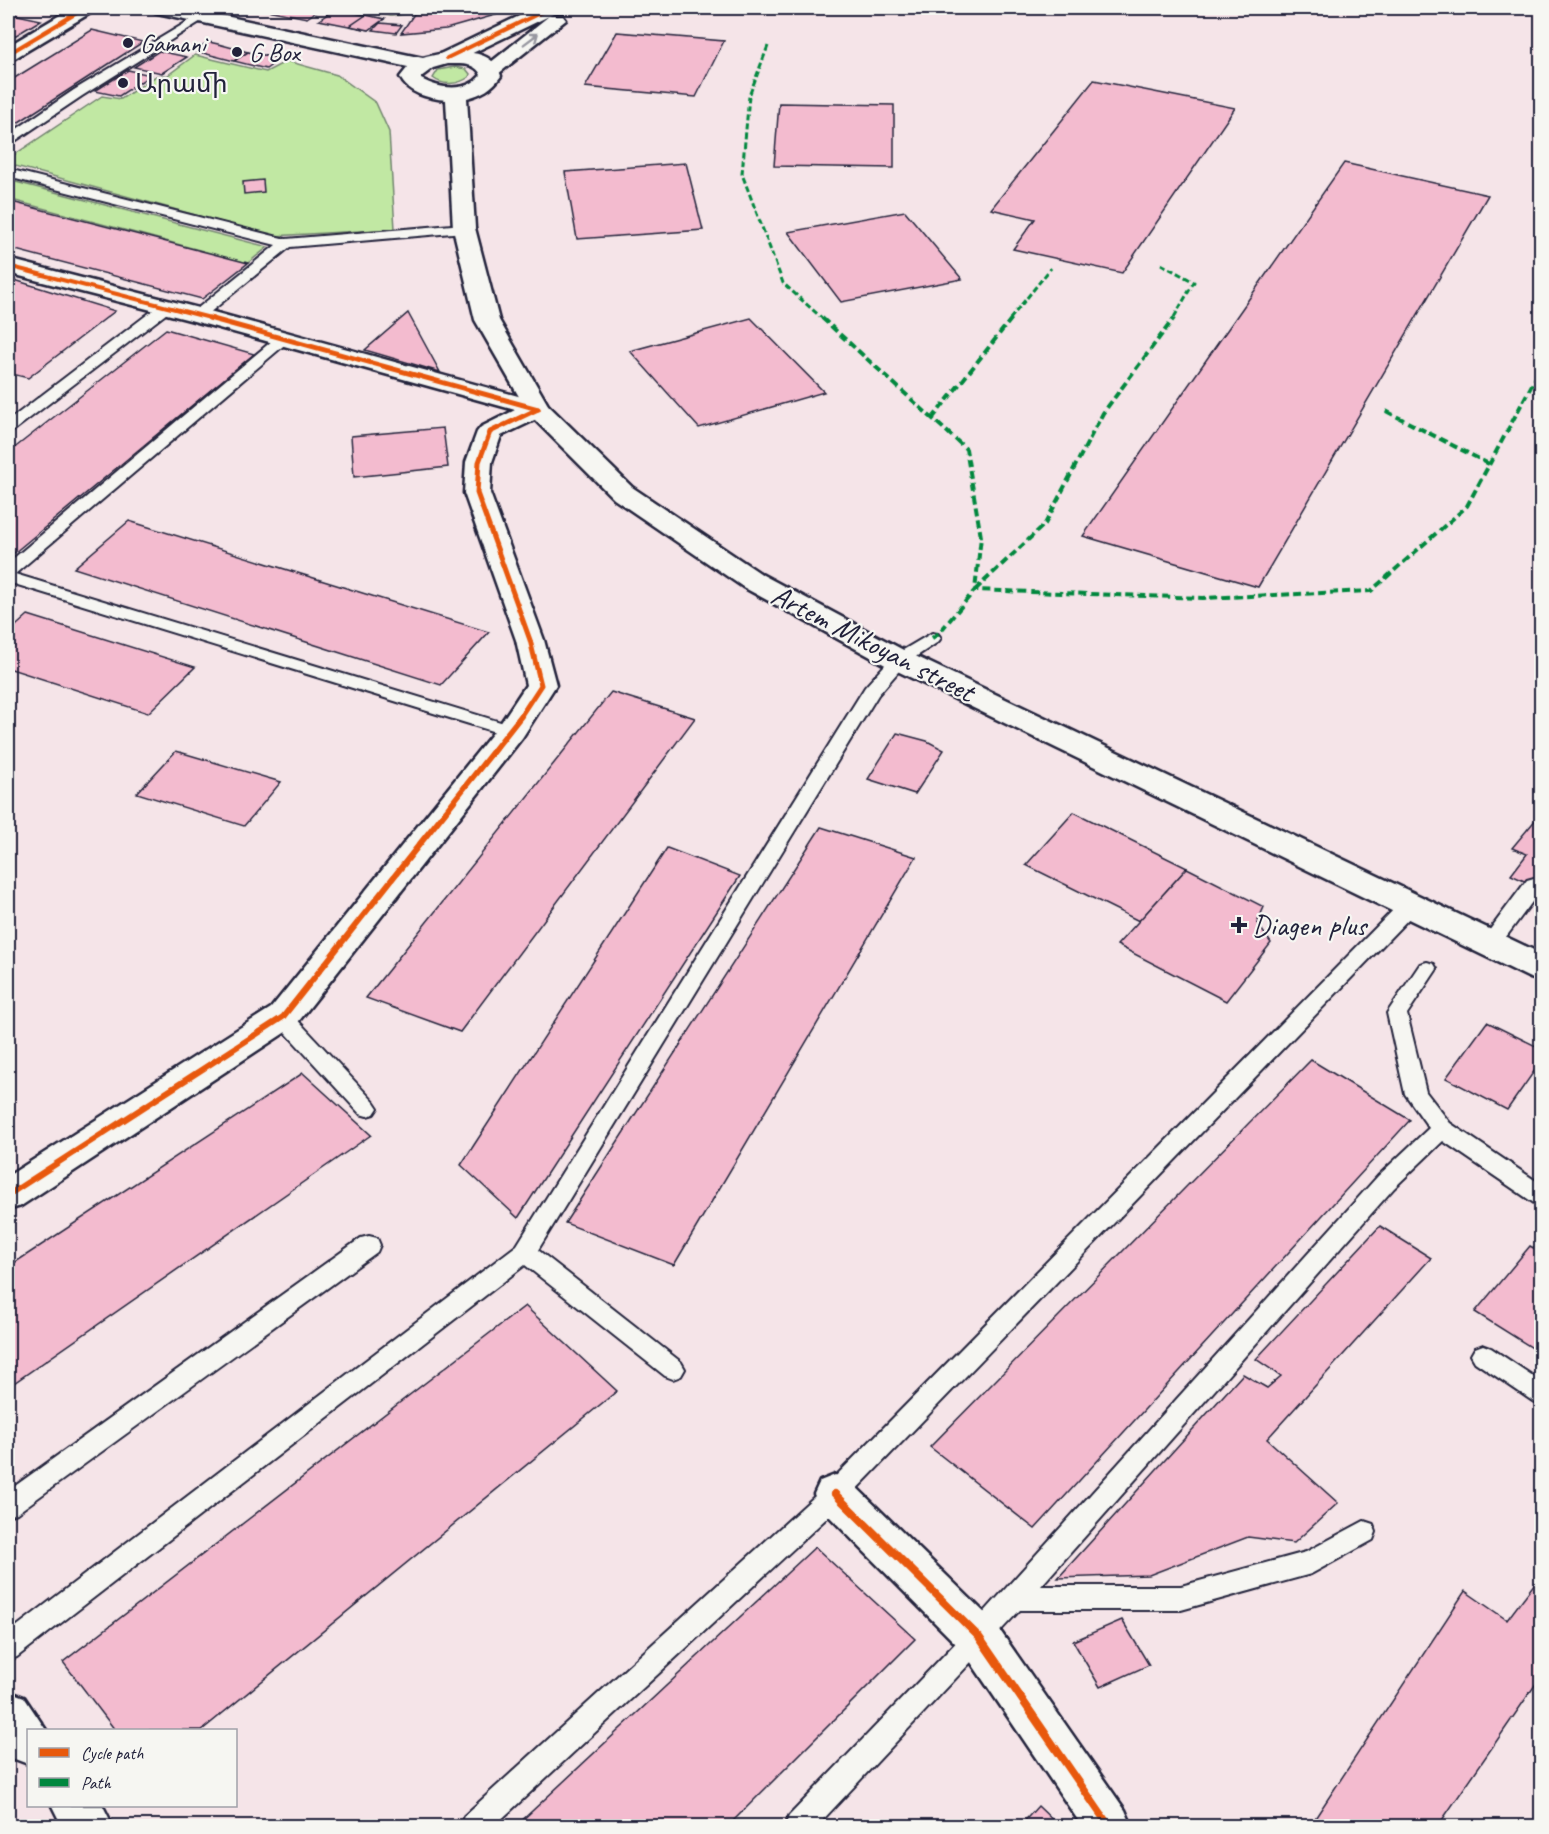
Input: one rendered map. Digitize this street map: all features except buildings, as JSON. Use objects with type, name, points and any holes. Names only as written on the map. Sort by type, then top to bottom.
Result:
[{"type":"street","points":[[8,54],[85,8]]},
{"type":"street","points":[[162,8],[423,64]]},
{"type":"street","points":[[550,8],[447,58],[423,64],[410,77],[413,84],[430,92],[456,93],[480,87],[488,81],[491,70],[570,8]]},
{"type":"street","points":[[447,58],[478,61],[491,70]]},
{"type":"street","name":"Artem Mikoyan street","points":[[456,93],[464,228],[487,320],[538,409],[623,493],[753,581],[899,660],[1542,969]]},
{"type":"street","points":[[8,266],[284,338],[538,409]]},
{"type":"street","points":[[8,1195],[283,1017],[512,731],[541,685],[530,640],[477,493],[479,462],[490,432],[538,409]]},
{"type":"street","points":[[835,1494],[979,1638],[1108,1827]]},
{"type":"street","points":[[8,1713],[27,1741]]},
{"type":"street","points":[[76,1807],[90,1827]]},
{"type":"lane","points":[[8,140],[88,86],[202,16]]},
{"type":"lane","points":[[12,174],[286,243],[464,228]]},
{"type":"lane","points":[[198,315],[286,243]]},
{"type":"lane","points":[[8,428],[166,307]]},
{"type":"lane","points":[[8,571],[284,338]]},
{"type":"lane","points":[[8,577],[512,731]]},
{"type":"lane","points":[[8,1648],[525,1252],[871,691],[899,660],[932,638]]},
{"type":"lane","points":[[1490,944],[1534,885]]},
{"type":"lane","points":[[474,1827],[835,1494],[1410,905]]},
{"type":"lane","points":[[1427,969],[1397,1013],[1416,1094],[1442,1129],[1542,1197]]},
{"type":"lane","points":[[283,1017],[367,1108]]},
{"type":"lane","points":[[799,1827],[979,1638],[1386,1182],[1442,1129]]},
{"type":"lane","points":[[8,1505],[369,1245]]},
{"type":"lane","points":[[525,1252],[673,1369]]},
{"type":"lane","points":[[1483,1355],[1542,1395]]},
{"type":"lane","points":[[1015,1598],[1181,1599],[1311,1562],[1364,1533]]},
{"type":"green space","points":[[351,8],[449,8],[391,16]]},
{"type":"green space","points":[[195,55],[266,72],[287,61],[337,75],[376,103],[389,132],[395,229],[273,236],[8,164],[8,159],[102,96],[121,99],[156,76],[168,75]]},
{"type":"green space","points":[[455,67],[466,69],[470,74],[469,77],[451,84],[433,78],[438,70]]},
{"type":"green space","points":[[8,180],[268,247],[248,263],[8,199]]},
{"type":"marked path","points":[[768,46],[749,96],[742,174],[783,283],[966,449],[981,537],[975,590]]},
{"type":"marked path","points":[[975,590],[1045,524],[1103,413],[1181,309],[1194,282],[1161,264]]},
{"type":"marked path","points":[[932,419],[1051,268]]},
{"type":"marked path","points":[[932,638],[939,633],[975,590],[1203,598],[1371,591],[1467,506],[1542,366]]},
{"type":"marked path","points":[[1386,411],[1489,464]]},
{"type":"cycle path","points":[[8,54],[85,8]]},
{"type":"cycle path","points":[[447,58],[550,8]]},
{"type":"cycle path","points":[[8,266],[198,315],[538,409]]},
{"type":"cycle path","points":[[8,1195],[283,1017],[511,731],[541,685],[530,640],[477,493],[479,462],[490,432],[538,409]]},
{"type":"cycle path","points":[[835,1494],[979,1637],[1109,1826]]},
{"type":"place","name":"Gamani","points":[[128,43]]},
{"type":"place","name":"G Box","points":[[237,52]]},
{"type":"place","name":"Արամի","points":[[123,83]]},
{"type":"place","name":"Diagen plus","points":[[1239,925]]}]
